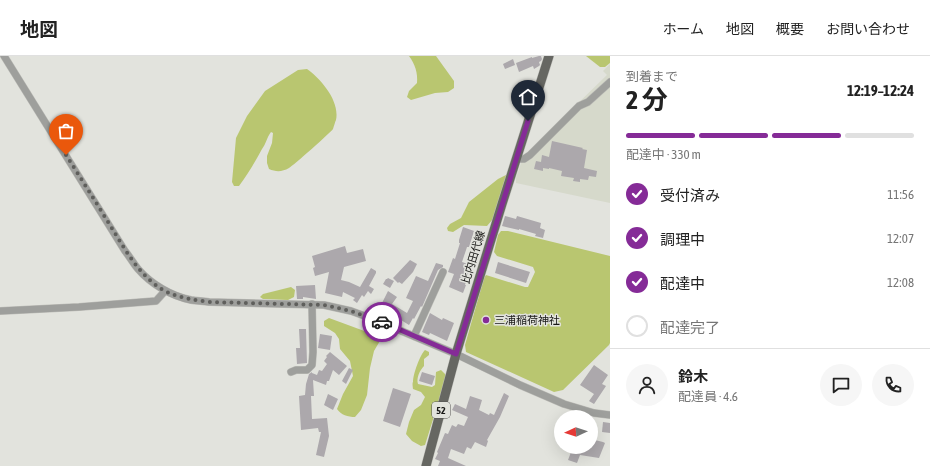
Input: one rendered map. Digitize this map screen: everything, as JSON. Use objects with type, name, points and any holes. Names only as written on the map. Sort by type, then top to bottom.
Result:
[{"type":"main road","name":"比内田代線","points":[[426,466],[456,354],[549,56]]},
{"type":"street","points":[[4,56],[125,251],[139,270],[165,291],[181,298],[210,302],[312,304],[351,311],[456,354],[520,385],[564,404],[594,413],[610,415]]},
{"type":"street","points":[[516,159],[524,160],[579,106],[588,102],[610,82]]},
{"type":"street","points":[[414,336],[443,272]]},
{"type":"street","points":[[0,311],[156,300],[165,291]]},
{"type":"street","points":[[291,372],[296,370],[307,370],[312,365],[312,304]]},
{"type":"shaded area","points":[[610,64],[610,203],[516,183],[516,178],[524,154],[527,153],[607,75],[603,71]]},
{"type":"green space","points":[[409,56],[436,56],[454,81],[454,88],[448,92],[435,93],[411,100],[407,97],[409,91],[417,83],[417,76],[416,69]]},
{"type":"green space","points":[[586,56],[610,56],[610,63],[605,67],[600,67]]},
{"type":"green space","points":[[307,69],[318,79],[332,98],[336,113],[336,120],[333,129],[292,166],[279,171],[269,169],[267,163],[267,156],[272,143],[273,133],[271,132],[239,186],[234,186],[232,182],[236,138],[247,116],[265,91],[298,70]]},
{"type":"green space","points":[[506,175],[507,178],[493,219],[487,226],[464,225],[453,232],[448,231],[447,228],[450,224],[461,218],[469,202],[498,179]]},
{"type":"green space","points":[[501,231],[508,231],[610,256],[610,343],[563,390],[554,392],[466,352],[465,345],[486,275],[528,287],[535,272],[533,267],[497,256],[494,252],[498,235]]},
{"type":"green space","points":[[291,287],[295,290],[294,297],[288,300],[263,299],[260,297],[263,294]]},
{"type":"green space","points":[[329,318],[367,332],[380,332],[381,339],[374,351],[370,368],[367,395],[361,410],[355,417],[345,415],[337,409],[353,376],[350,361],[340,349],[339,339],[335,333],[324,326],[324,321]]},
{"type":"green space","points":[[425,350],[429,352],[429,355],[424,359],[424,366],[418,377],[418,384],[432,387],[435,385],[436,372],[441,370],[445,374],[446,378],[425,445],[421,446],[412,441],[406,434],[414,410],[421,405],[425,397],[421,392],[413,389],[413,384],[417,365]]},
{"type":"building","points":[[541,56],[542,59],[539,62],[539,66],[534,69],[533,66],[519,72],[516,63]]},
{"type":"building","points":[[513,59],[515,65],[505,69],[503,64]]},
{"type":"building","points":[[552,141],[587,150],[584,168],[597,171],[596,177],[589,176],[588,180],[580,179],[580,182],[573,181],[574,178],[561,176],[562,171],[549,168],[543,168],[543,171],[534,169],[536,161],[541,162],[542,155],[549,157]]},
{"type":"building","points":[[505,216],[516,219],[517,216],[541,223],[540,228],[545,230],[543,238],[535,236],[536,234],[519,229],[502,226]]},
{"type":"building","points":[[463,227],[474,231],[462,262],[471,265],[463,293],[449,287],[454,274],[448,272],[453,258],[455,259]]},
{"type":"building","points":[[345,246],[347,253],[363,249],[366,261],[344,267],[341,280],[360,287],[371,268],[376,271],[369,286],[374,289],[371,294],[368,291],[364,297],[362,295],[357,303],[353,300],[355,298],[343,292],[342,297],[325,293],[329,272],[315,276],[313,268],[315,267],[312,256]]},
{"type":"building","points":[[410,260],[417,264],[413,272],[402,284],[399,282],[398,283],[393,278]]},
{"type":"building","points":[[498,262],[530,272],[526,283],[495,273]]},
{"type":"building","points":[[436,263],[443,265],[443,267],[438,270],[422,307],[421,306],[414,319],[413,318],[409,325],[392,317],[395,313],[381,305],[388,291],[397,297],[392,304],[407,313],[413,301],[406,298],[416,276],[428,281]]},
{"type":"building","points":[[388,278],[394,281],[390,288],[383,284]]},
{"type":"building","points":[[315,285],[316,299],[303,297],[303,299],[297,299],[296,286]]},
{"type":"building","points":[[430,313],[442,320],[443,318],[454,323],[447,341],[430,333],[429,335],[422,332]]},
{"type":"building","points":[[299,329],[306,329],[307,363],[297,364],[296,348],[300,348]]},
{"type":"building","points":[[320,334],[332,336],[330,350],[318,348]]},
{"type":"building","points":[[330,352],[347,366],[339,375],[333,370],[326,385],[313,380],[314,396],[311,396],[312,419],[327,418],[329,436],[324,457],[316,455],[321,432],[319,432],[318,428],[301,430],[299,396],[305,395],[309,374],[312,372],[317,375],[319,370],[322,371],[327,364],[324,361],[327,357],[326,356]]},
{"type":"building","points":[[594,365],[608,375],[602,384],[606,386],[594,404],[589,401],[594,394],[580,385]]},
{"type":"building","points":[[349,368],[353,370],[346,384],[342,381]]},
{"type":"building","points":[[422,372],[435,376],[432,385],[419,381]]},
{"type":"building","points":[[393,388],[411,394],[400,427],[383,421]]},
{"type":"building","points":[[504,393],[509,396],[500,417],[487,440],[486,447],[475,442],[471,449],[467,447],[464,454],[451,449],[448,458],[466,466],[438,466],[440,461],[435,459],[445,433],[448,434],[452,425],[456,427],[458,424],[464,426],[468,417],[452,410],[455,404],[466,409],[470,396],[482,400],[479,410],[489,415],[490,413],[494,415]]},
{"type":"building","points":[[328,394],[338,399],[333,410],[324,405]]},
{"type":"building","points":[[603,422],[610,423],[610,433],[602,432]]},
{"type":"building","points":[[598,441],[605,443],[599,458],[580,455],[577,463],[568,460],[570,454],[598,454]]},
{"type":"way so far","points":[[66,155],[125,251],[139,270],[165,291],[181,298],[210,302],[324,305],[351,311],[382,322]]},
{"type":"place","name":"三浦稲荷神社","points":[[486,320]]},
{"type":"route","points":[[382,322],[456,354],[528,121]]}]
